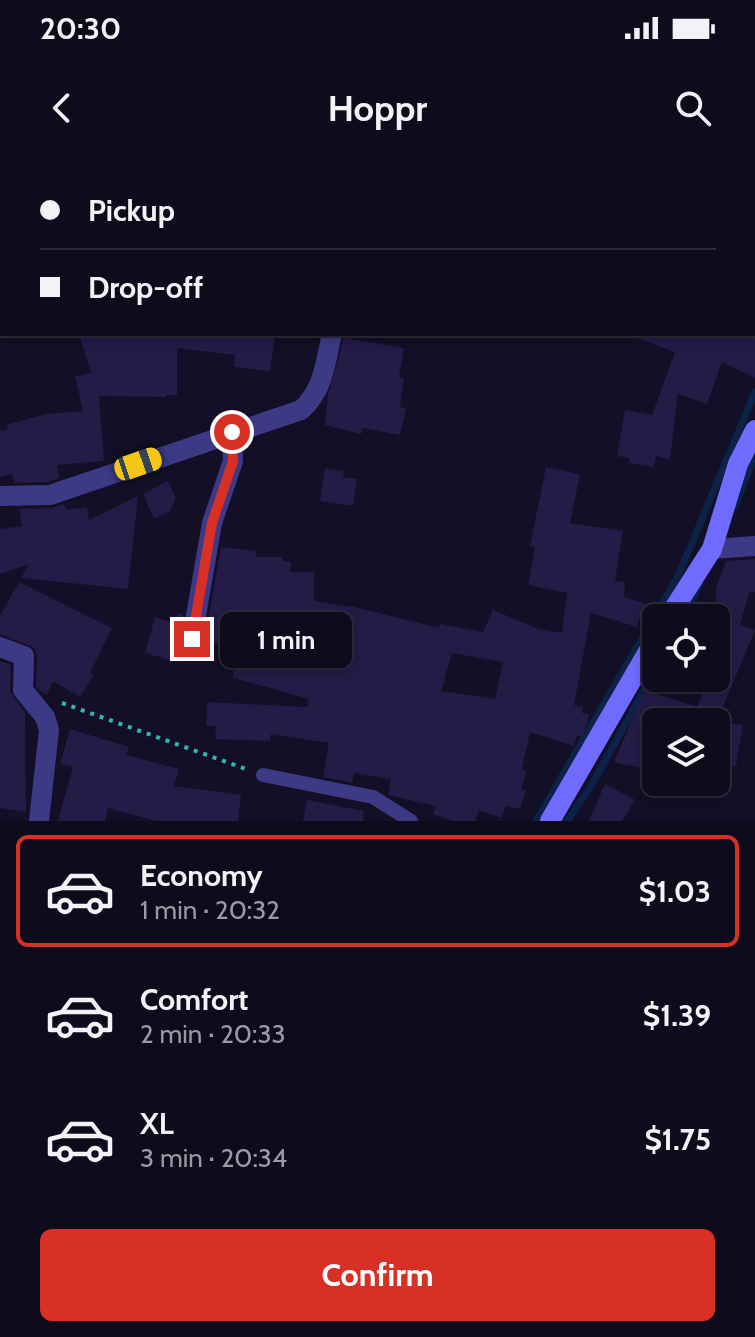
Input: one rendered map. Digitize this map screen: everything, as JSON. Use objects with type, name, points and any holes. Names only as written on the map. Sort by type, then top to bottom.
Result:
[{"type":"street","points":[[0,496],[50,495],[301,410],[314,399],[319,388],[332,336]]},
{"type":"street","points":[[677,604],[712,549],[738,464],[755,430]]},
{"type":"street","points":[[192,639],[212,523],[233,461],[232,432]]},
{"type":"street","points":[[712,549],[755,546]]},
{"type":"street","points":[[0,647],[24,656],[21,671],[23,690],[45,717],[49,730],[39,821]]},
{"type":"street","points":[[550,821],[642,662]]},
{"type":"lane","points":[[263,775],[373,797],[411,821]]},
{"type":"path","points":[[23,690],[263,775]]},
{"type":"building","points":[[80,336],[275,336],[270,371],[234,367],[235,355],[177,348],[177,395],[99,396],[104,461],[57,465],[59,478],[48,482],[14,483],[12,474],[0,477],[0,431],[8,430],[6,425],[46,414],[83,411],[75,376],[91,373]]},
{"type":"building","points":[[631,336],[755,336],[755,378],[722,362],[707,404],[678,394],[670,459],[656,456],[654,467],[629,463],[630,458],[617,456],[625,410],[652,415],[675,352]]},
{"type":"building","points":[[344,338],[404,348],[399,377],[404,378],[400,407],[406,408],[400,435],[363,428],[361,434],[325,425],[328,395]]},
{"type":"building","points":[[546,467],[580,474],[570,523],[623,531],[615,581],[625,582],[624,597],[645,603],[642,604],[637,627],[591,613],[574,705],[583,707],[582,713],[589,714],[583,737],[577,735],[574,746],[530,732],[522,769],[527,771],[521,789],[526,791],[520,809],[506,806],[501,818],[479,810],[475,821],[453,821],[433,814],[436,806],[388,795],[391,779],[354,773],[352,783],[323,777],[329,743],[271,734],[270,741],[215,739],[216,726],[206,726],[207,702],[307,707],[309,699],[233,678],[236,644],[204,643],[221,547],[256,551],[256,557],[283,557],[283,561],[291,562],[290,572],[314,572],[314,601],[354,607],[439,628],[440,624],[483,632],[493,610],[539,629],[562,633],[567,593],[528,585],[535,547],[530,546]],"holes":[[[452,653],[503,662],[495,699],[441,691]]]},
{"type":"building","points":[[325,468],[344,471],[343,477],[357,479],[353,506],[320,501]]},
{"type":"building","points":[[168,481],[176,498],[170,511],[154,519],[143,494]]},
{"type":"building","points":[[138,496],[128,589],[21,578],[29,564],[0,574],[0,529],[22,526],[19,509],[51,508],[64,504],[66,510],[87,507],[89,520]]},
{"type":"building","points":[[755,559],[755,592],[749,593],[740,625],[755,630],[730,690],[730,604],[716,604],[716,588],[726,561]]},
{"type":"building","points":[[19,582],[112,628],[90,673],[94,675],[80,697],[53,681],[47,695],[42,692],[36,686],[37,656],[34,648],[0,634],[0,615]]},
{"type":"building","points":[[178,613],[183,615],[179,637],[182,647],[177,662],[145,653],[155,617],[174,623]]},
{"type":"building","points":[[0,661],[11,665],[10,691],[25,713],[26,812],[0,808]]},
{"type":"building","points":[[644,692],[697,707],[703,692],[729,692],[722,708],[642,708],[642,768],[614,762]]},
{"type":"building","points":[[730,723],[743,725],[736,766],[730,765]]},
{"type":"building","points":[[70,729],[129,747],[126,755],[179,769],[174,786],[241,795],[238,821],[156,821],[108,808],[105,821],[58,821],[73,767],[60,764]]},
{"type":"building","points":[[605,784],[635,800],[622,821],[589,821]]},
{"type":"building","points":[[307,800],[364,811],[363,821],[303,821]]},
{"type":"waterway","points":[[536,821],[678,576],[755,392]]},
{"type":"waterway","points":[[735,506],[755,456]]},
{"type":"waterway","points":[[691,604],[700,583]]},
{"type":"waterway","points":[[567,821],[591,786],[643,692]]},
{"type":"route","points":[[192,639],[212,523],[233,461],[232,432]]}]
